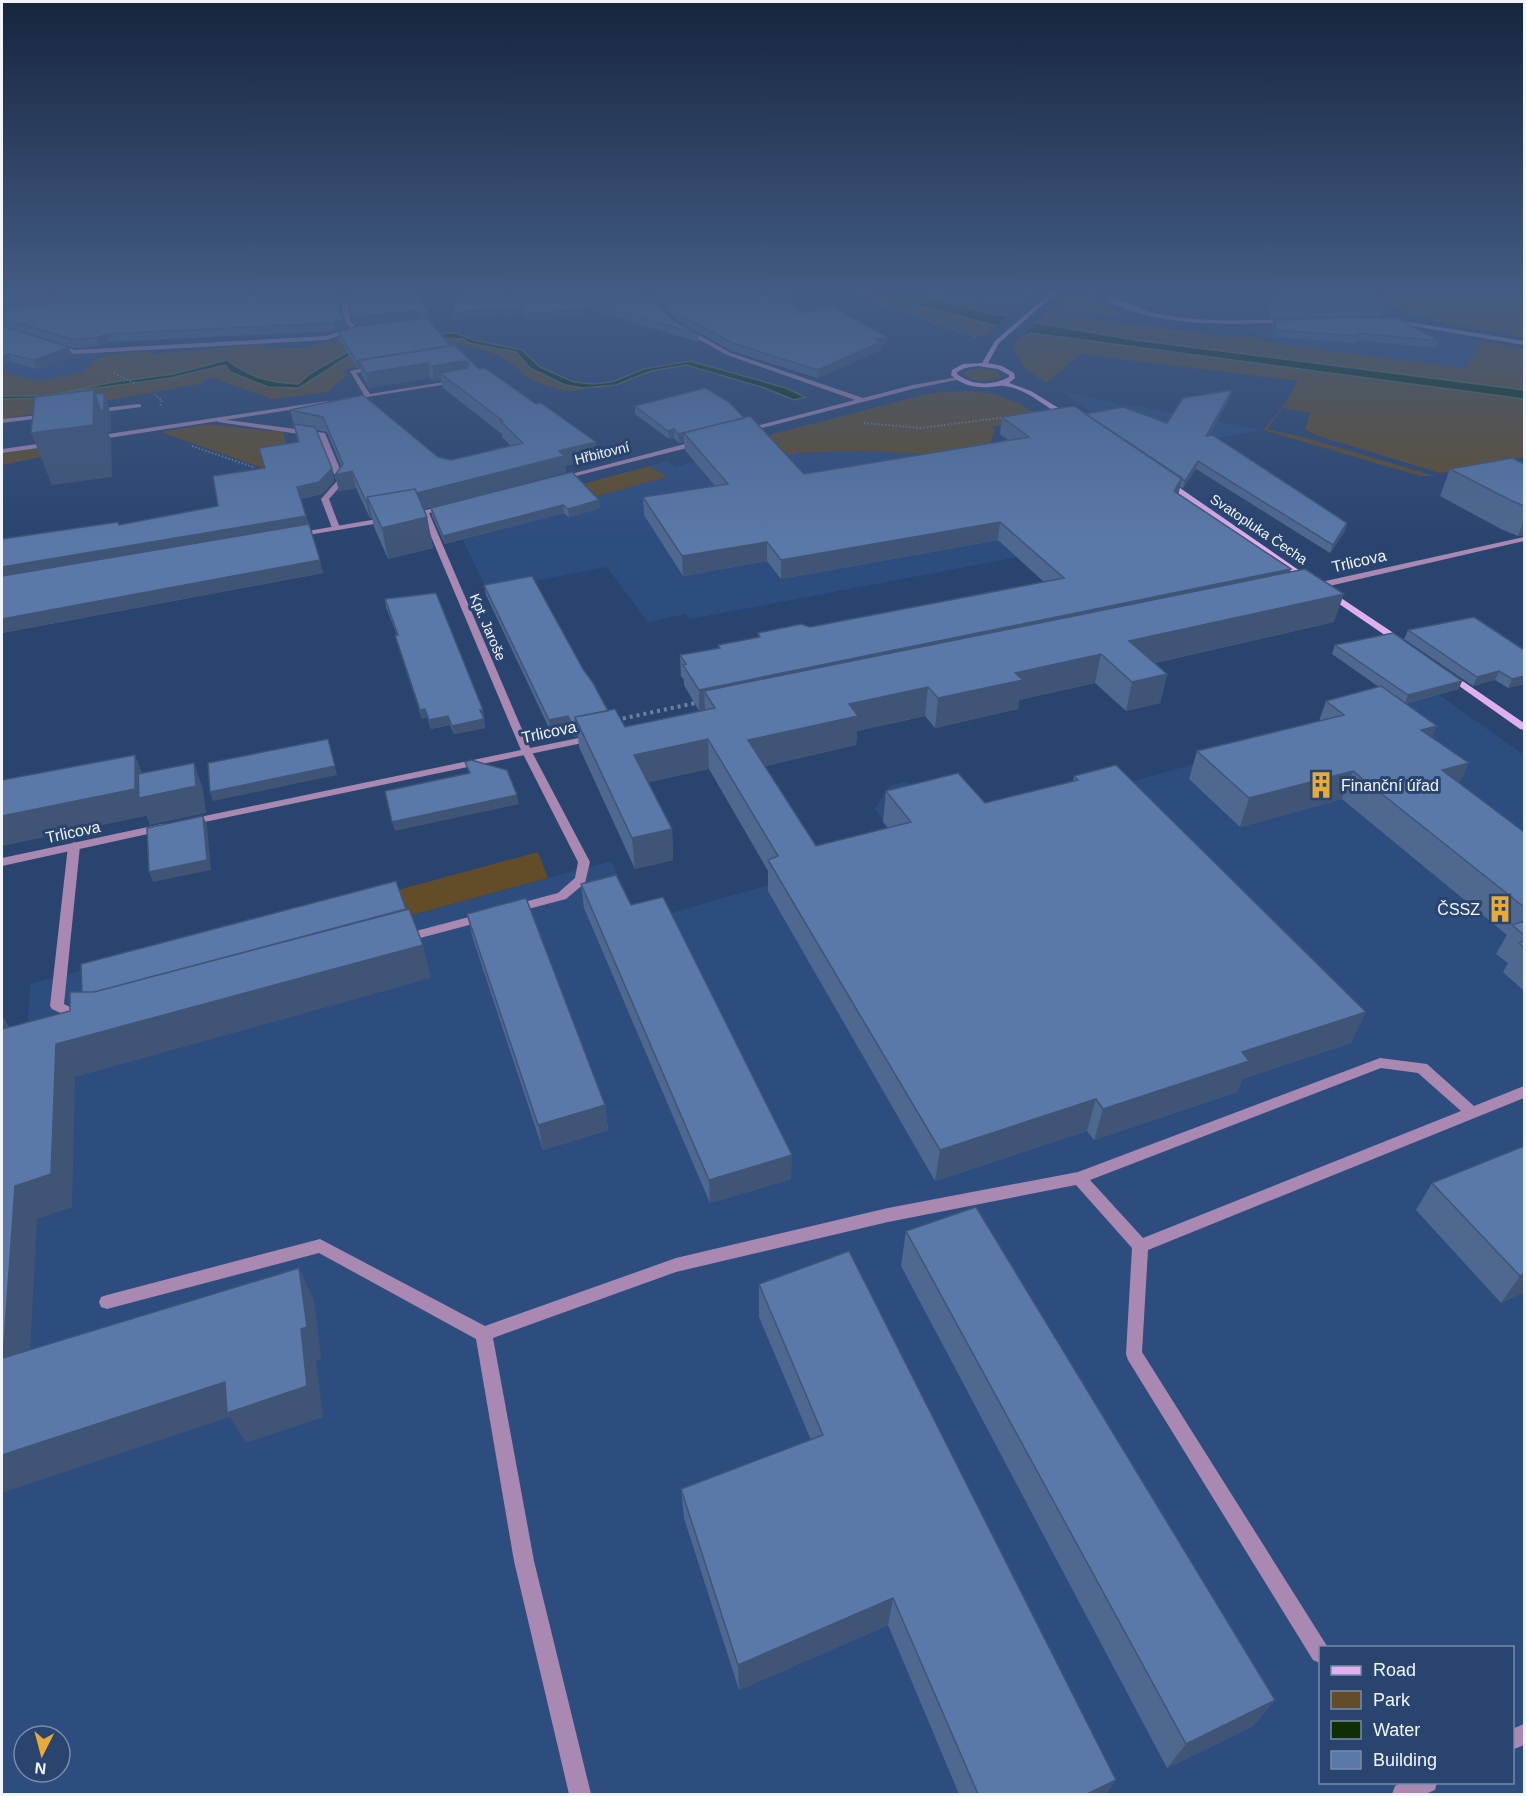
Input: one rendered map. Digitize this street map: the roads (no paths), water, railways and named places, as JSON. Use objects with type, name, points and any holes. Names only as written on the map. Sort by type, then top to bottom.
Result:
[{"type":"street","points":[[355,377],[368,396]]},
{"type":"street","points":[[795,377],[863,400]]},
{"type":"street","points":[[1003,383],[1012,377]]},
{"type":"street","points":[[732,434],[863,400],[958,379],[976,384],[1003,383],[1029,392],[1083,426]]},
{"type":"street","points":[[345,400],[467,380]]},
{"type":"street","points":[[91,439],[334,402]]},
{"type":"street","points":[[81,412],[139,406]]},
{"type":"street","points":[[2,421],[59,415]]},
{"type":"street","points":[[220,421],[321,435],[341,482],[325,499],[336,528]]},
{"type":"street","name":"Hřbitovní","points":[[547,482],[711,439]]},
{"type":"street","points":[[2,451],[59,443]]},
{"type":"street","name":"Svatopluka Čecha","points":[[1161,479],[1409,648]]},
{"type":"street","points":[[289,536],[425,513],[458,504]]},
{"type":"street","name":"Kpt. Jaroše","points":[[388,943],[562,896],[581,880],[584,862],[527,752],[425,513]]},
{"type":"street","name":"Trlicova","points":[[1297,590],[1524,539]]},
{"type":"street","points":[[1437,667],[1523,725]]},
{"type":"street","name":"Trlicova","points":[[2,862],[600,737]]},
{"type":"street","points":[[74,846],[57,1006],[80,1018],[90,1018]]},
{"type":"street","points":[[107,1302],[320,1246],[484,1334],[676,1265],[888,1215],[1079,1178],[1380,1063],[1422,1068],[1472,1113]]},
{"type":"street","points":[[1140,1246],[1524,1092]]},
{"type":"street","points":[[1079,1178],[1140,1246],[1134,1354],[1319,1651]]},
{"type":"street","points":[[484,1334],[524,1561],[580,1794]]},
{"type":"water","points":[[152,377],[176,377],[75,391],[48,398],[2,399],[2,396],[46,396]]},
{"type":"water","points":[[242,377],[257,377],[298,384],[306,377],[316,377],[299,388],[268,387]]},
{"type":"water","points":[[548,377],[562,377],[574,382],[593,384],[612,382],[625,377],[636,377],[616,385],[583,388],[565,385]]},
{"type":"water","points":[[727,377],[746,377],[786,388],[805,397],[794,400],[765,388]]},
{"type":"water","points":[[1358,377],[1421,377],[1524,390],[1524,399]]},
{"type":"place","name":"Finanční úřad","points":[[1321,785]]},
{"type":"place","name":"ČSSZ","points":[[1500,909]]}]
